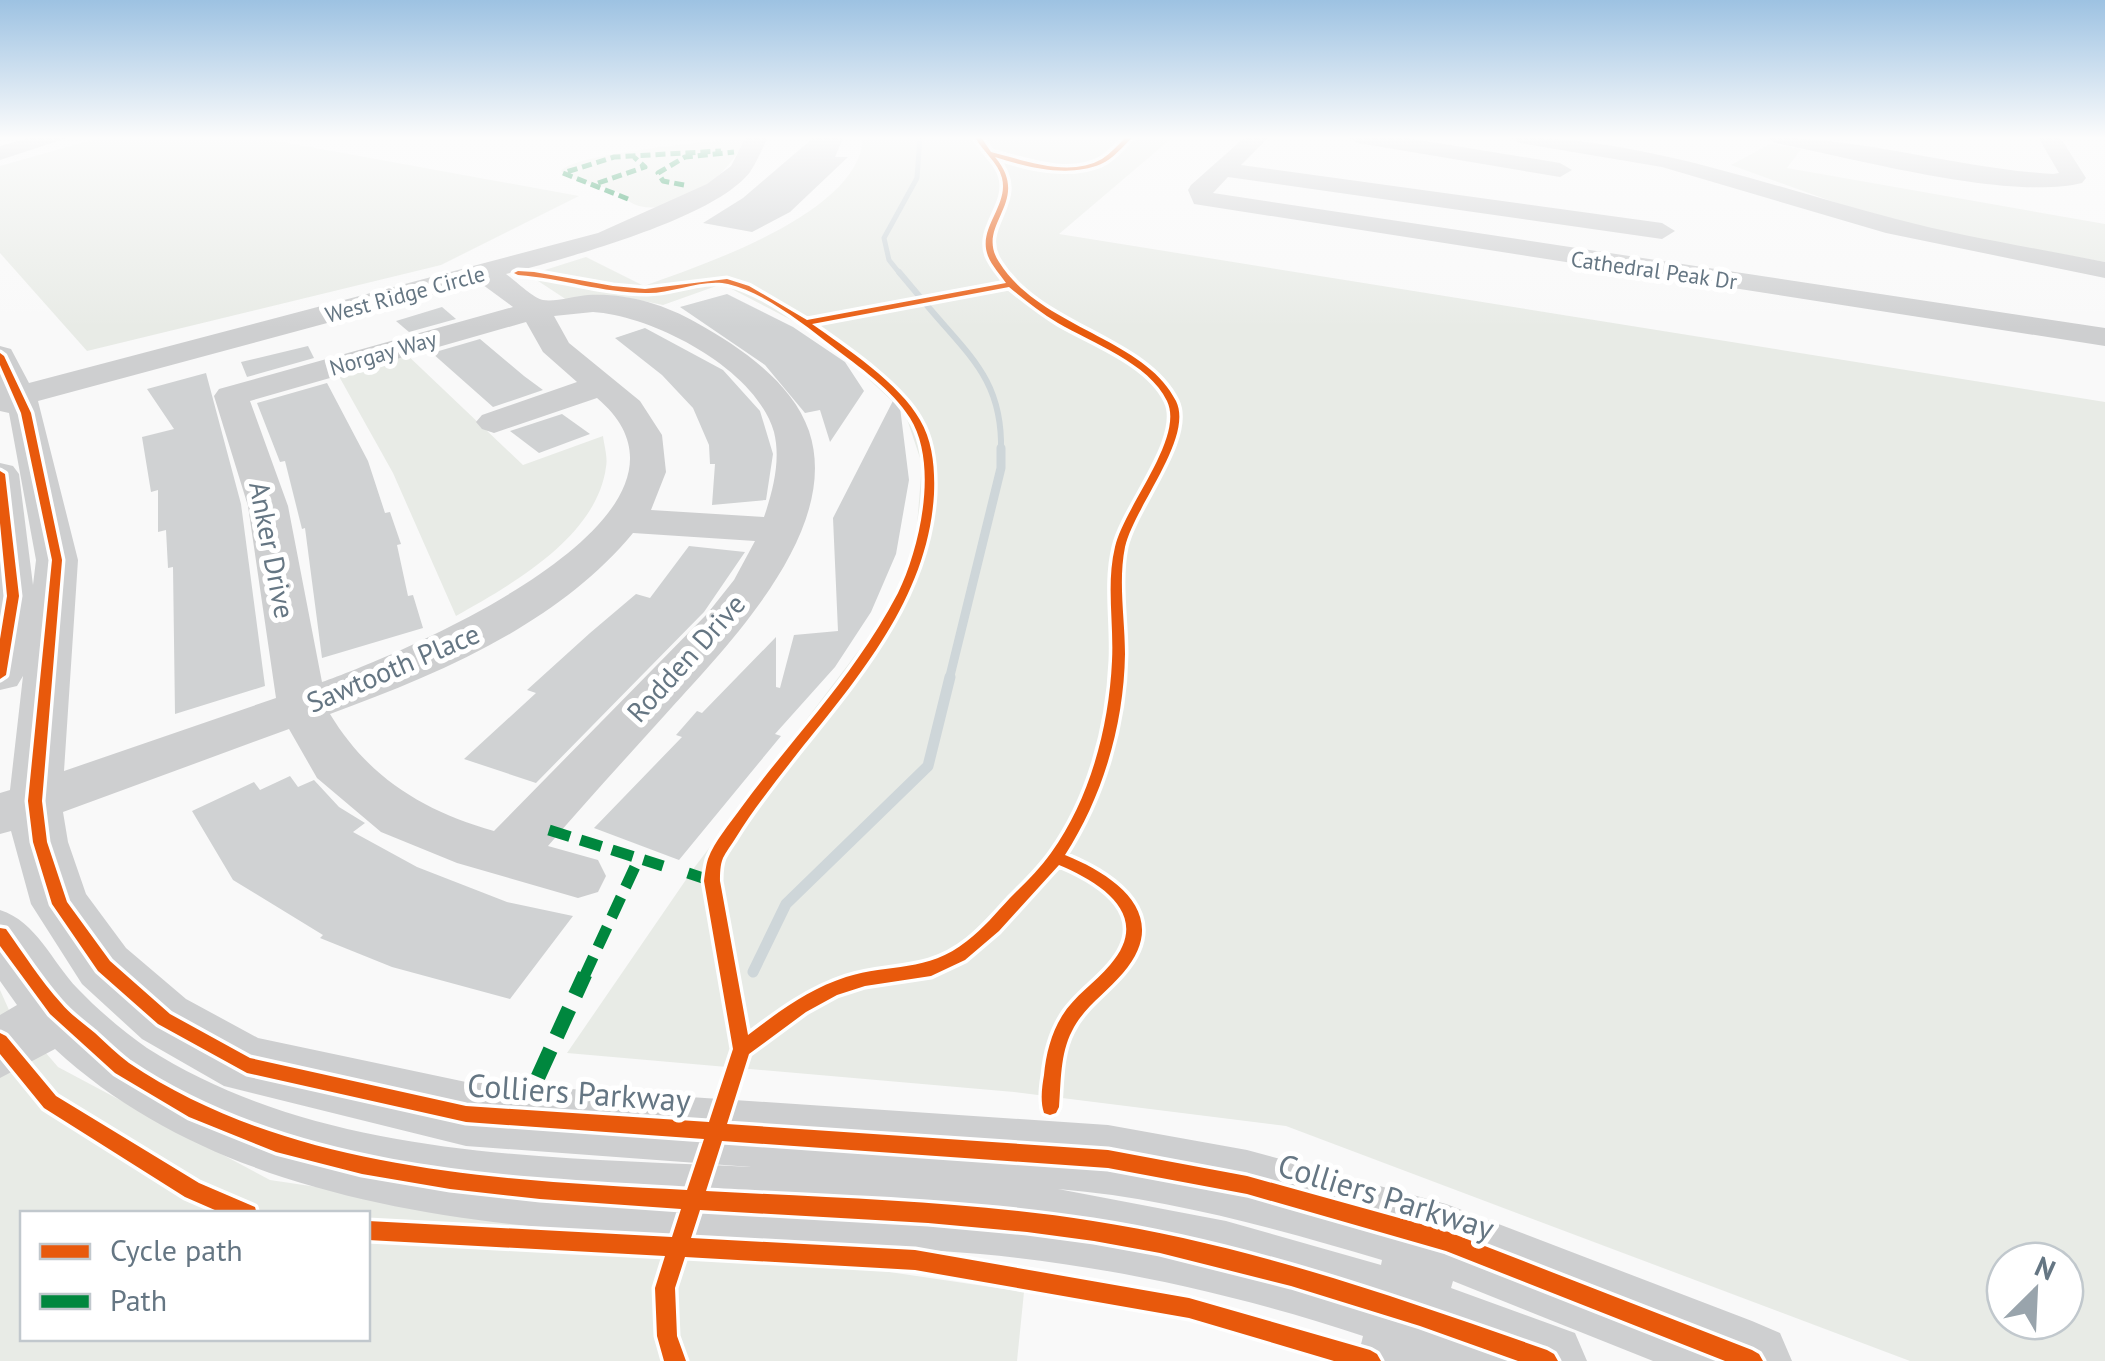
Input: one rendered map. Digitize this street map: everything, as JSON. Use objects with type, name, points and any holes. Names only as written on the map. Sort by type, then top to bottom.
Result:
[{"type":"street","name":"West Ridge Circle","points":[[10,398],[606,238],[693,201]]},
{"type":"street","name":"Cathedral Peak Dr","points":[[1213,201],[2105,337]]},
{"type":"street","points":[[1441,201],[1662,231]]},
{"type":"street","points":[[1654,270],[1665,201]]},
{"type":"street","points":[[1804,201],[1895,228],[2105,270]]},
{"type":"street","name":"Sawtooth Place","points":[[18,807],[439,654],[556,585],[610,538],[637,496],[648,461],[646,438],[634,416],[556,348],[535,310],[485,273]]},
{"type":"street","name":"Rodden Drive","points":[[504,856],[720,626],[756,579],[778,530],[794,478],[794,440],[778,404],[751,374],[674,320],[642,307],[574,303],[535,310]]},
{"type":"street","name":"Norgay Way","points":[[231,396],[535,310]]},
{"type":"street","name":"Colliers Parkway","points":[[0,356],[10,398],[39,460],[57,560],[18,807],[40,842],[60,904],[104,966],[164,1019],[247,1065],[466,1114],[1108,1160],[1247,1184],[1425,1235],[1548,1277],[1752,1361]]},
{"type":"street","points":[[494,422],[602,385]]},
{"type":"street","name":"Anker Drive","points":[[231,396],[268,506],[302,706],[335,764],[400,818],[504,856],[578,876]]},
{"type":"street","points":[[0,474],[14,596],[0,675]]},
{"type":"street","points":[[622,520],[778,530]]},
{"type":"street","points":[[0,934],[27,980],[28,1031],[105,1058],[186,1108],[288,1148],[401,1176],[529,1189],[1028,1222],[1186,1246],[1403,1336],[1546,1361]]},
{"type":"street","points":[[1403,1336],[1425,1235]]},
{"type":"shaded area","points":[[0,201],[570,201],[441,265],[87,351],[0,253]]},
{"type":"shaded area","points":[[628,201],[681,201],[655,207]]},
{"type":"shaded area","points":[[822,201],[1098,201],[1059,234],[2105,402],[2105,1361],[1910,1361],[1286,1126],[1014,1092],[567,1053],[694,868],[891,608],[916,538],[922,464],[905,413],[846,358],[801,325],[722,284],[663,305],[624,297],[567,300],[529,275],[586,257],[644,286],[775,232]]},
{"type":"shaded area","points":[[1830,201],[1972,201],[2105,224],[2105,262],[1956,235]]},
{"type":"shaded area","points":[[403,351],[523,465],[603,436],[606,467],[599,492],[569,537],[525,574],[456,616],[393,473],[336,371]]},
{"type":"shaded area","points":[[0,990],[9,1010],[58,1067],[270,1180],[1024,1292],[1017,1361],[0,1361]]},
{"type":"building","points":[[739,201],[802,201],[790,212],[752,232],[703,223]]},
{"type":"building","points":[[727,294],[793,327],[845,362],[864,391],[830,442],[820,410],[805,413],[765,365],[680,307]]},
{"type":"building","points":[[442,307],[456,319],[409,332],[396,321]]},
{"type":"building","points":[[645,328],[723,370],[760,411],[773,454],[766,500],[712,505],[715,464],[710,464],[709,445],[693,408],[662,375],[615,338]]},
{"type":"building","points":[[480,339],[543,390],[493,407],[432,353]]},
{"type":"building","points":[[308,346],[314,358],[247,377],[241,362]]},
{"type":"building","points":[[206,373],[241,504],[265,686],[175,714],[173,567],[168,568],[166,530],[158,532],[158,490],[151,492],[142,437],[174,429],[147,389]]},
{"type":"building","points":[[327,383],[368,461],[385,513],[390,512],[401,544],[397,545],[408,596],[413,595],[423,628],[322,658],[305,528],[302,529],[285,461],[280,462],[257,403]]},
{"type":"building","points":[[898,391],[909,480],[896,554],[871,612],[835,667],[775,734],[781,736],[679,860],[594,828],[682,737],[676,735],[697,711],[702,713],[776,637],[776,687],[780,688],[794,635],[838,631],[833,518]]},
{"type":"building","points":[[562,414],[590,434],[539,453],[510,431]]},
{"type":"building","points":[[689,546],[745,552],[704,612],[536,783],[464,759],[536,693],[527,690],[590,633],[636,594],[650,598]]},
{"type":"building","points":[[290,776],[298,787],[314,780],[339,807],[365,823],[353,832],[417,867],[507,902],[573,916],[510,999],[392,967],[320,938],[323,935],[233,880],[192,811],[254,782],[260,790]]},
{"type":"waterway","points":[[901,275],[889,260],[884,238],[905,201]]},
{"type":"waterway","points":[[899,272],[920,297]]},
{"type":"waterway","points":[[925,303],[989,386],[1000,426],[1001,451]]},
{"type":"waterway","points":[[949,680],[1001,468],[1001,451]]},
{"type":"waterway","points":[[753,972],[786,904],[928,766],[950,677]]},
{"type":"marked path","points":[[549,830],[663,866]]},
{"type":"marked path","points":[[538,1077],[639,858]]},
{"type":"marked path","points":[[688,873],[712,881]]},
{"type":"cycle path","points":[[742,1049],[831,990],[865,979],[931,969],[960,956],[978,942],[1055,859],[1080,816],[1099,768],[1116,691],[1120,547],[1125,529],[1173,435],[1176,418],[1173,403],[1160,383],[1140,365],[1061,321],[1011,284],[989,249],[991,230],[1003,201]]},
{"type":"cycle path","points":[[518,273],[629,290],[654,291],[720,281],[746,288],[799,318],[882,383],[915,418],[928,458],[924,531],[903,594],[861,664],[760,792],[715,859],[712,881],[742,1049],[665,1288],[667,1336],[675,1361]]},
{"type":"cycle path","points":[[806,323],[1011,284]]},
{"type":"cycle path","points":[[0,356],[26,413],[57,560],[35,801],[40,842],[60,904],[104,966],[164,1019],[247,1065],[466,1114],[1108,1159],[1247,1185],[1446,1241],[1752,1361]]},
{"type":"cycle path","points":[[0,474],[13,596],[0,675]]},
{"type":"cycle path","points":[[1050,1107],[1055,1059],[1063,1031],[1075,1011],[1123,961],[1133,942],[1135,924],[1130,909],[1106,883],[1056,858]]},
{"type":"cycle path","points":[[0,934],[56,1009],[121,1067],[196,1111],[276,1143],[362,1165],[450,1180],[629,1196],[977,1217],[1094,1231],[1226,1258],[1291,1276],[1547,1361]]},
{"type":"cycle path","points":[[0,1041],[50,1102],[192,1190],[241,1211]]},
{"type":"cycle path","points":[[370,1230],[915,1260],[1189,1308],[1370,1361]]}]
